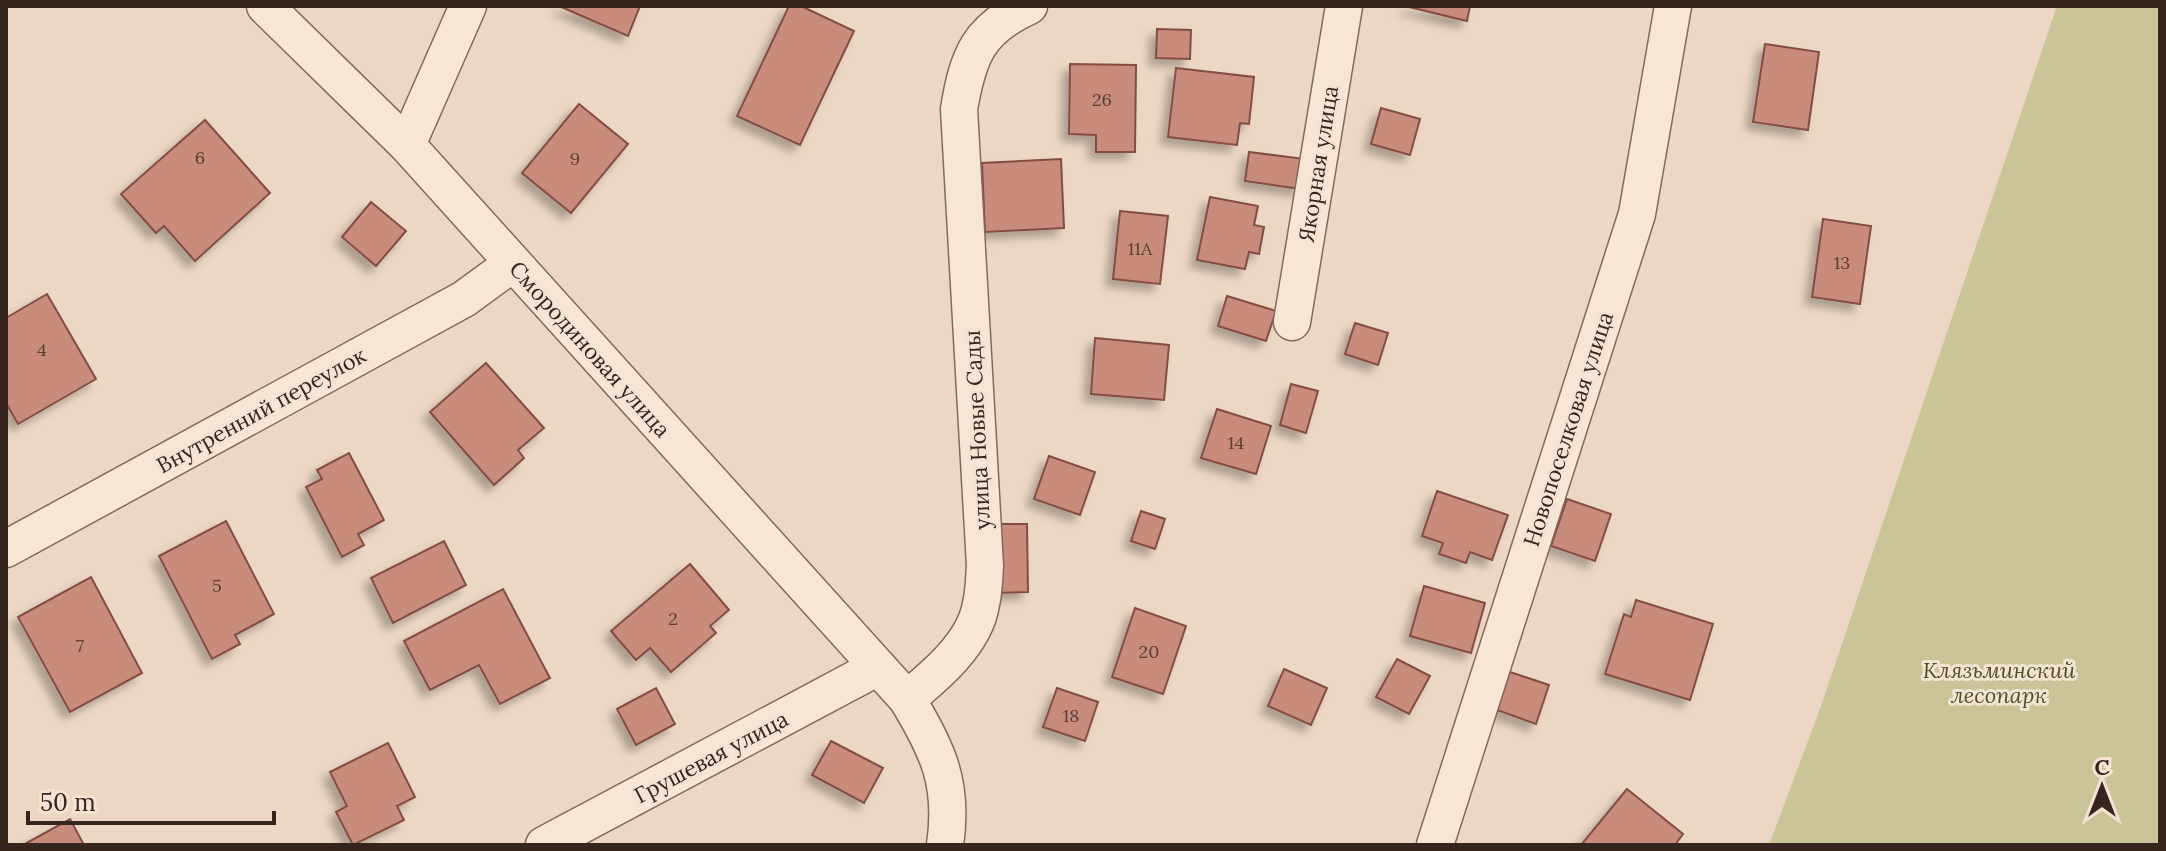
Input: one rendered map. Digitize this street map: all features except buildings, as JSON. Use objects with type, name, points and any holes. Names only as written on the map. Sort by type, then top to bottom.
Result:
[{"type":"street","name":"Смородиновая улица","points":[[265,6],[407,145],[907,699]]},
{"type":"street","points":[[407,145],[468,6]]},
{"type":"street","name":"улица Новые Сады","points":[[907,699],[944,669],[964,642],[981,608],[985,566],[959,109],[966,70],[981,41],[1005,17],[1029,6]]},
{"type":"street","name":"Якорная улица","points":[[1292,322],[1344,6]]},
{"type":"street","name":"Новопоселковая улица","points":[[1435,845],[1637,214],[1673,6]]},
{"type":"street","name":"Внутренний переулок","points":[[6,549],[464,299],[512,264]]},
{"type":"street","name":"Грушевая улица","points":[[544,845],[878,667]]},
{"type":"street","points":[[907,699],[929,736],[948,790],[945,845]]},
{"type":"green space","name":"Клязьминский лесопарк","points":[[2057,6],[2160,6],[2160,845],[1769,845],[1820,709]]}]
